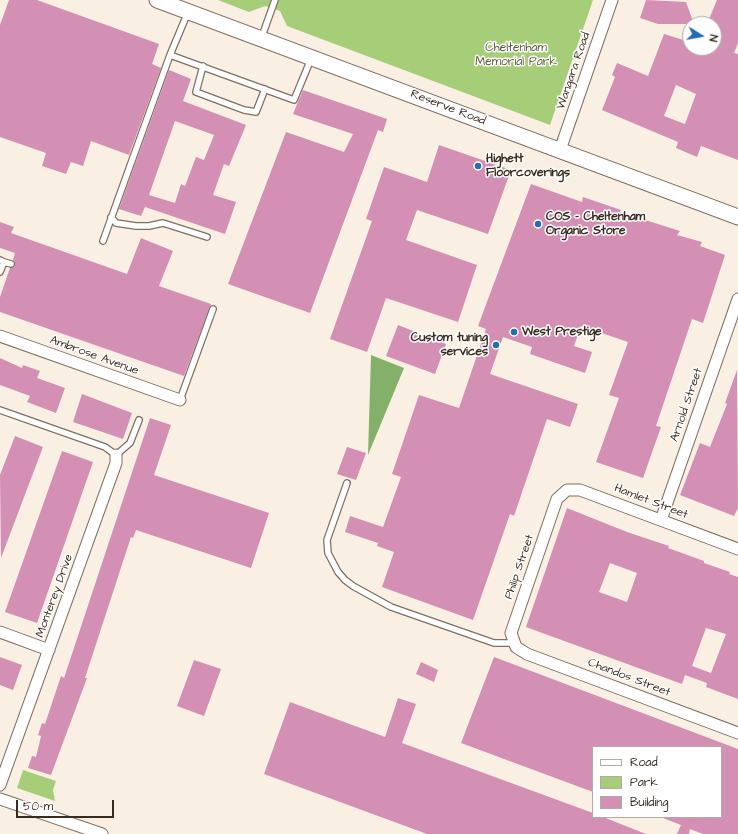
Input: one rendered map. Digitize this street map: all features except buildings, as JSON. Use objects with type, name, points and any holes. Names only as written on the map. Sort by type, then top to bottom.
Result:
[{"type":"street","name":"Reserve Road","points":[[157,0],[738,217]]},
{"type":"street","name":"Wangara Road","points":[[560,150],[612,0]]},
{"type":"street","name":"Arnold Street","points":[[661,520],[738,299]]},
{"type":"street","name":"Ambrose Avenue","points":[[0,336],[180,400]]},
{"type":"street","name":"Monterey Drive","points":[[0,785],[116,463],[116,455]]},
{"type":"street","name":"Hamlet Street","points":[[557,499],[563,493],[576,489],[738,549]]},
{"type":"street","name":"Philip Street","points":[[514,644],[512,629],[557,499]]},
{"type":"street","points":[[0,632],[49,650]]},
{"type":"street","name":"Chandos Street","points":[[514,644],[527,654],[738,733]]},
{"type":"street","points":[[0,799],[98,833]]},
{"type":"lane","points":[[261,39],[275,0]]},
{"type":"lane","points":[[103,241],[170,55],[188,12]]},
{"type":"lane","points":[[170,55],[294,100],[312,58]]},
{"type":"lane","points":[[203,66],[196,92],[244,110],[256,112],[265,89]]},
{"type":"lane","points":[[112,217],[116,223],[136,226],[149,226],[163,223],[207,237]]},
{"type":"lane","points":[[0,272],[2,261],[11,264]]},
{"type":"lane","points":[[180,400],[213,309]]},
{"type":"lane","points":[[0,410],[105,447],[116,455],[130,443],[139,420]]},
{"type":"lane","points":[[347,483],[327,540],[328,553],[338,572],[345,580],[391,607],[494,643],[514,644]]},
{"type":"green space","name":"Cheltenham Memorial Park","points":[[218,0],[593,0],[550,125],[287,26],[280,11],[265,6],[249,12]]},
{"type":"green space","points":[[371,355],[404,368],[368,455]]},
{"type":"green space","points":[[23,770],[56,781],[53,790],[55,801],[17,788]]},
{"type":"place","name":"Highett Floorcoverings","points":[[478,166]]},
{"type":"place","name":"COS - Cheltenham Organic Store","points":[[538,224]]},
{"type":"place","name":"West Prestige","points":[[514,332]]},
{"type":"place","name":"Custom tuning services","points":[[496,345]]}]
